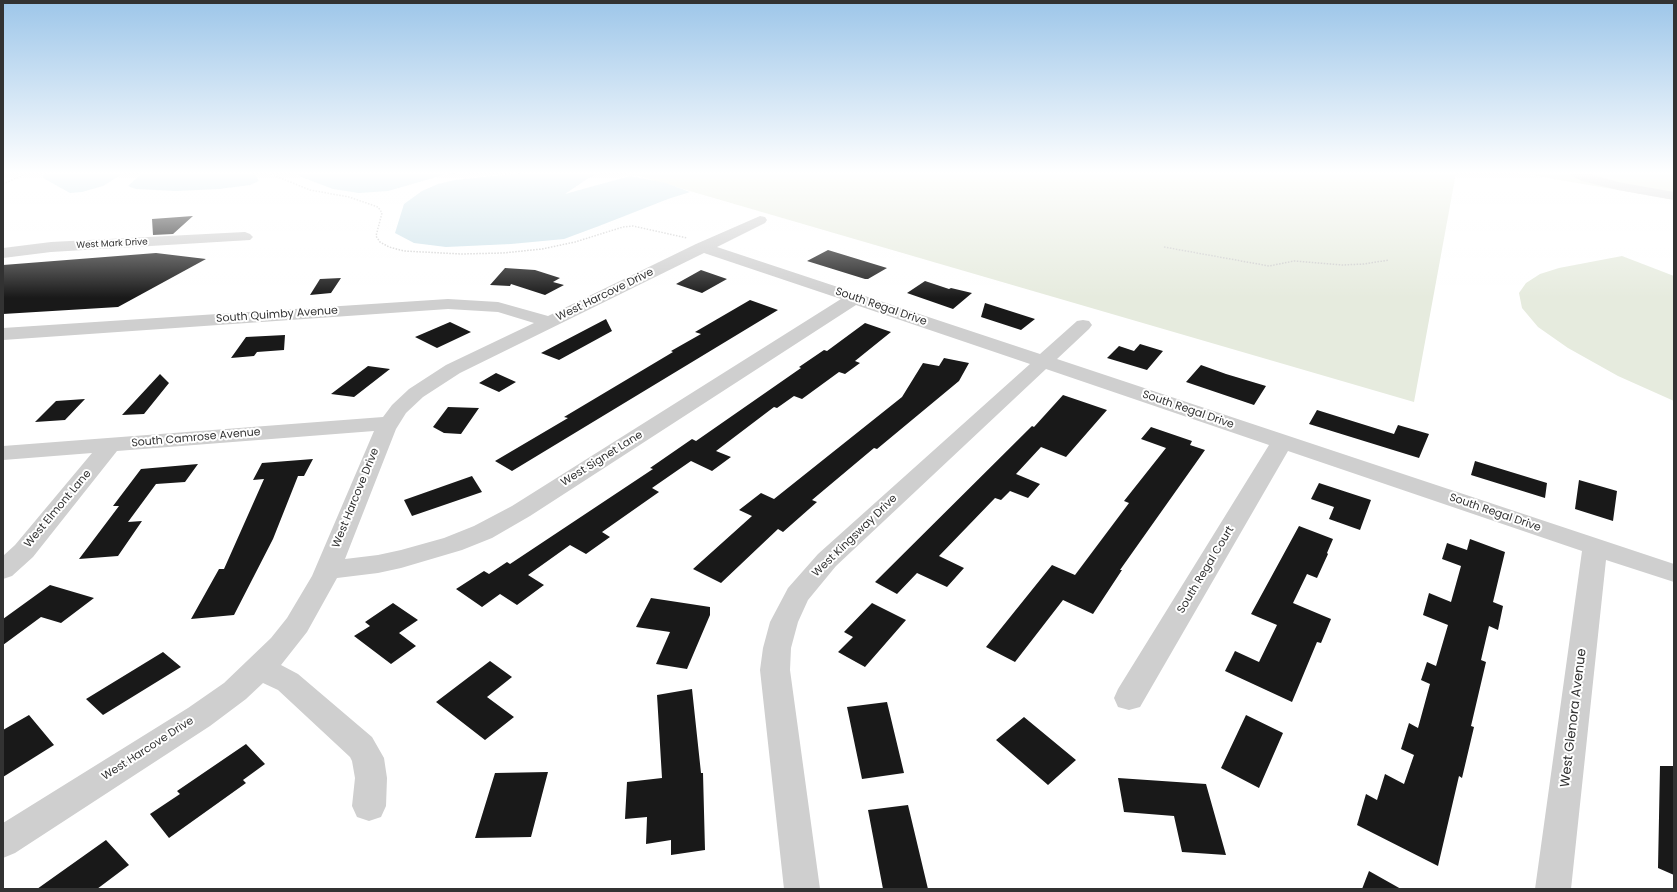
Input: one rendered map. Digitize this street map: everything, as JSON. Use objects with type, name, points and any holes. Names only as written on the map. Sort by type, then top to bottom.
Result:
[{"type":"street","name":"West Harcove Drive","points":[[3,842],[199,717],[235,691],[282,646],[297,625],[328,570],[389,423],[399,409],[416,393],[432,381],[453,369],[760,220]]},
{"type":"street","name":"West Mark Drive","points":[[3,253],[51,247],[245,236]]},
{"type":"street","name":"South Regal Drive","points":[[705,246],[1042,362],[1674,573]]},
{"type":"street","name":"West Signet Lane","points":[[328,570],[401,560],[453,544],[483,532],[521,511],[855,298]]},
{"type":"street","name":"South Quimby Avenue","points":[[3,334],[448,304],[498,307],[549,322]]},
{"type":"street","name":"West Kingsway Drive","points":[[802,889],[775,670],[777,648],[784,622],[797,595],[827,560],[1083,325]]},
{"type":"street","name":"South Camrose Avenue","points":[[3,453],[389,423]]},
{"type":"street","name":"South Regal Court","points":[[1130,698],[1282,442]]},
{"type":"street","name":"West Elmont Lane","points":[[3,570],[24,551],[110,445]]},
{"type":"street","name":"West Glenora Avenue","points":[[1553,889],[1595,547]]},
{"type":"street","points":[[260,668],[288,682],[361,747],[368,758],[371,778],[369,806]]},
{"type":"path","points":[[381,215],[376,236],[380,242],[389,247],[404,251],[461,254],[503,253],[542,249],[575,242],[623,227],[633,226],[648,228],[705,246]]},
{"type":"path","points":[[1164,247],[1269,266],[1294,261],[1342,265],[1364,264],[1389,260]]},
{"type":"shaded area","points":[[771,215],[1448,215],[1414,402]]},
{"type":"shaded area","points":[[1622,256],[1674,276],[1674,401],[1618,376],[1568,348],[1538,327],[1522,308],[1519,293],[1526,283],[1540,274],[1559,268]]},
{"type":"water","points":[[401,215],[628,215],[564,239],[511,244],[446,247],[414,243],[395,233]]},
{"type":"building","points":[[193,216],[173,234],[153,235],[152,219]]},
{"type":"building","points":[[828,250],[887,268],[868,279],[865,279],[807,261]]},
{"type":"building","points":[[156,253],[206,259],[118,307],[3,314],[3,265]]},
{"type":"building","points":[[505,268],[535,270],[560,278],[553,282],[564,285],[545,295],[511,284],[510,286],[490,285]]},
{"type":"building","points":[[701,270],[727,279],[702,293],[676,284]]},
{"type":"building","points":[[341,278],[331,293],[310,295],[320,279]]},
{"type":"building","points":[[925,281],[949,289],[951,288],[972,293],[953,309],[907,293]]},
{"type":"building","points":[[750,300],[778,310],[512,471],[495,461],[568,418],[564,417],[673,352],[671,351],[701,334],[695,332]]},
{"type":"building","points":[[985,303],[1035,319],[1021,330],[981,317]]},
{"type":"building","points":[[606,319],[612,331],[559,360],[541,353]]},
{"type":"building","points":[[450,322],[471,332],[437,348],[415,337]]},
{"type":"building","points":[[865,323],[891,332],[855,361],[860,363],[845,374],[839,372],[802,399],[794,396],[777,408],[774,407],[716,451],[731,457],[712,471],[691,461],[652,488],[659,492],[602,532],[610,537],[586,554],[570,545],[528,575],[544,585],[517,605],[500,594],[482,607],[456,589],[484,571],[489,574],[507,562],[510,564],[653,469],[650,468],[692,439],[696,441],[801,368],[799,367],[824,350],[827,351]]},
{"type":"building","points":[[285,335],[284,350],[257,352],[254,356],[231,358],[246,337]]},
{"type":"building","points":[[1140,344],[1163,351],[1147,370],[1107,358],[1119,346],[1134,351]]},
{"type":"building","points":[[944,358],[969,363],[959,381],[877,449],[874,448],[812,500],[817,502],[783,532],[778,529],[721,583],[693,569],[752,516],[739,510],[761,493],[774,499],[902,397],[923,363],[939,366]]},
{"type":"building","points":[[1201,365],[1266,386],[1254,405],[1186,382]]},
{"type":"building","points":[[368,366],[390,369],[354,397],[331,394]]},
{"type":"building","points":[[496,373],[516,382],[499,392],[479,383]]},
{"type":"building","points":[[160,374],[169,383],[144,414],[122,415]]},
{"type":"building","points":[[1063,395],[1107,410],[1066,457],[1041,447],[1016,474],[1040,484],[1028,498],[1010,491],[1001,500],[995,498],[939,556],[964,568],[947,587],[917,573],[897,594],[875,582],[1032,426],[1034,427]]},
{"type":"building","points":[[85,399],[65,420],[35,422],[56,401]]},
{"type":"building","points":[[448,407],[479,408],[461,434],[444,433],[433,427]]},
{"type":"building","points":[[1317,410],[1394,434],[1398,425],[1429,434],[1419,458],[1309,424]]},
{"type":"building","points":[[1151,427],[1192,441],[1190,445],[1205,450],[1120,570],[1122,570],[1093,614],[1063,600],[1015,662],[986,647],[1052,565],[1075,575],[1129,503],[1124,501],[1166,448],[1141,439]]},
{"type":"building","points":[[313,459],[304,476],[298,476],[273,539],[234,615],[191,619],[219,569],[224,569],[264,479],[253,480],[262,463]]},
{"type":"building","points":[[1475,461],[1547,483],[1545,498],[1471,475]]},
{"type":"building","points":[[198,464],[185,482],[156,484],[128,522],[142,521],[118,556],[79,559],[119,506],[113,506],[141,469]]},
{"type":"building","points":[[472,476],[482,492],[412,516],[404,500]]},
{"type":"building","points":[[1579,480],[1617,491],[1613,521],[1575,509]]},
{"type":"building","points":[[1319,483],[1371,500],[1360,530],[1329,519],[1334,507],[1311,499]]},
{"type":"building","points":[[1299,526],[1333,539],[1317,578],[1307,574],[1293,603],[1331,619],[1321,643],[1317,642],[1292,702],[1225,671],[1235,651],[1259,662],[1277,625],[1251,614]]},
{"type":"building","points":[[1470,539],[1505,552],[1493,602],[1503,606],[1498,630],[1489,626],[1481,660],[1486,662],[1471,726],[1474,727],[1462,778],[1459,776],[1438,866],[1357,825],[1366,794],[1377,800],[1385,774],[1404,784],[1414,755],[1401,749],[1409,723],[1418,728],[1430,684],[1421,680],[1427,662],[1436,666],[1448,625],[1423,615],[1429,593],[1451,602],[1461,566],[1442,559],[1447,543],[1467,550]]},
{"type":"building","points":[[50,585],[94,598],[61,623],[41,617],[3,645],[3,619]]},
{"type":"building","points":[[651,598],[710,607],[710,615],[687,669],[656,664],[670,632],[636,627]]},
{"type":"building","points":[[393,603],[418,620],[399,633],[416,646],[391,664],[354,636],[370,626],[365,622]]},
{"type":"building","points":[[872,603],[906,620],[865,667],[838,652],[853,637],[844,632]]},
{"type":"building","points":[[163,652],[181,667],[103,715],[86,699]]},
{"type":"building","points":[[490,661],[512,677],[487,697],[514,717],[485,740],[436,702]]},
{"type":"building","points":[[692,689],[701,773],[703,773],[705,850],[671,855],[671,840],[646,844],[647,817],[625,819],[627,782],[662,778],[657,695]]},
{"type":"building","points":[[887,702],[904,773],[862,779],[847,707]]},
{"type":"building","points":[[29,715],[54,745],[3,777],[3,730]]},
{"type":"building","points":[[1246,715],[1283,733],[1259,788],[1221,768]]},
{"type":"building","points":[[1024,717],[1076,760],[1048,785],[996,740]]},
{"type":"building","points":[[246,744],[265,764],[243,780],[246,783],[169,838],[150,814],[180,794],[177,791]]},
{"type":"building","points":[[1660,766],[1674,766],[1674,875],[1658,868]]},
{"type":"building","points":[[548,772],[531,837],[475,838],[495,773]]},
{"type":"building","points":[[1118,778],[1206,784],[1226,855],[1182,852],[1174,816],[1124,812]]},
{"type":"building","points":[[908,805],[928,889],[883,889],[868,810]]},
{"type":"building","points":[[106,840],[129,865],[97,889],[37,889]]},
{"type":"building","points":[[1369,871],[1401,889],[1362,889]]}]
